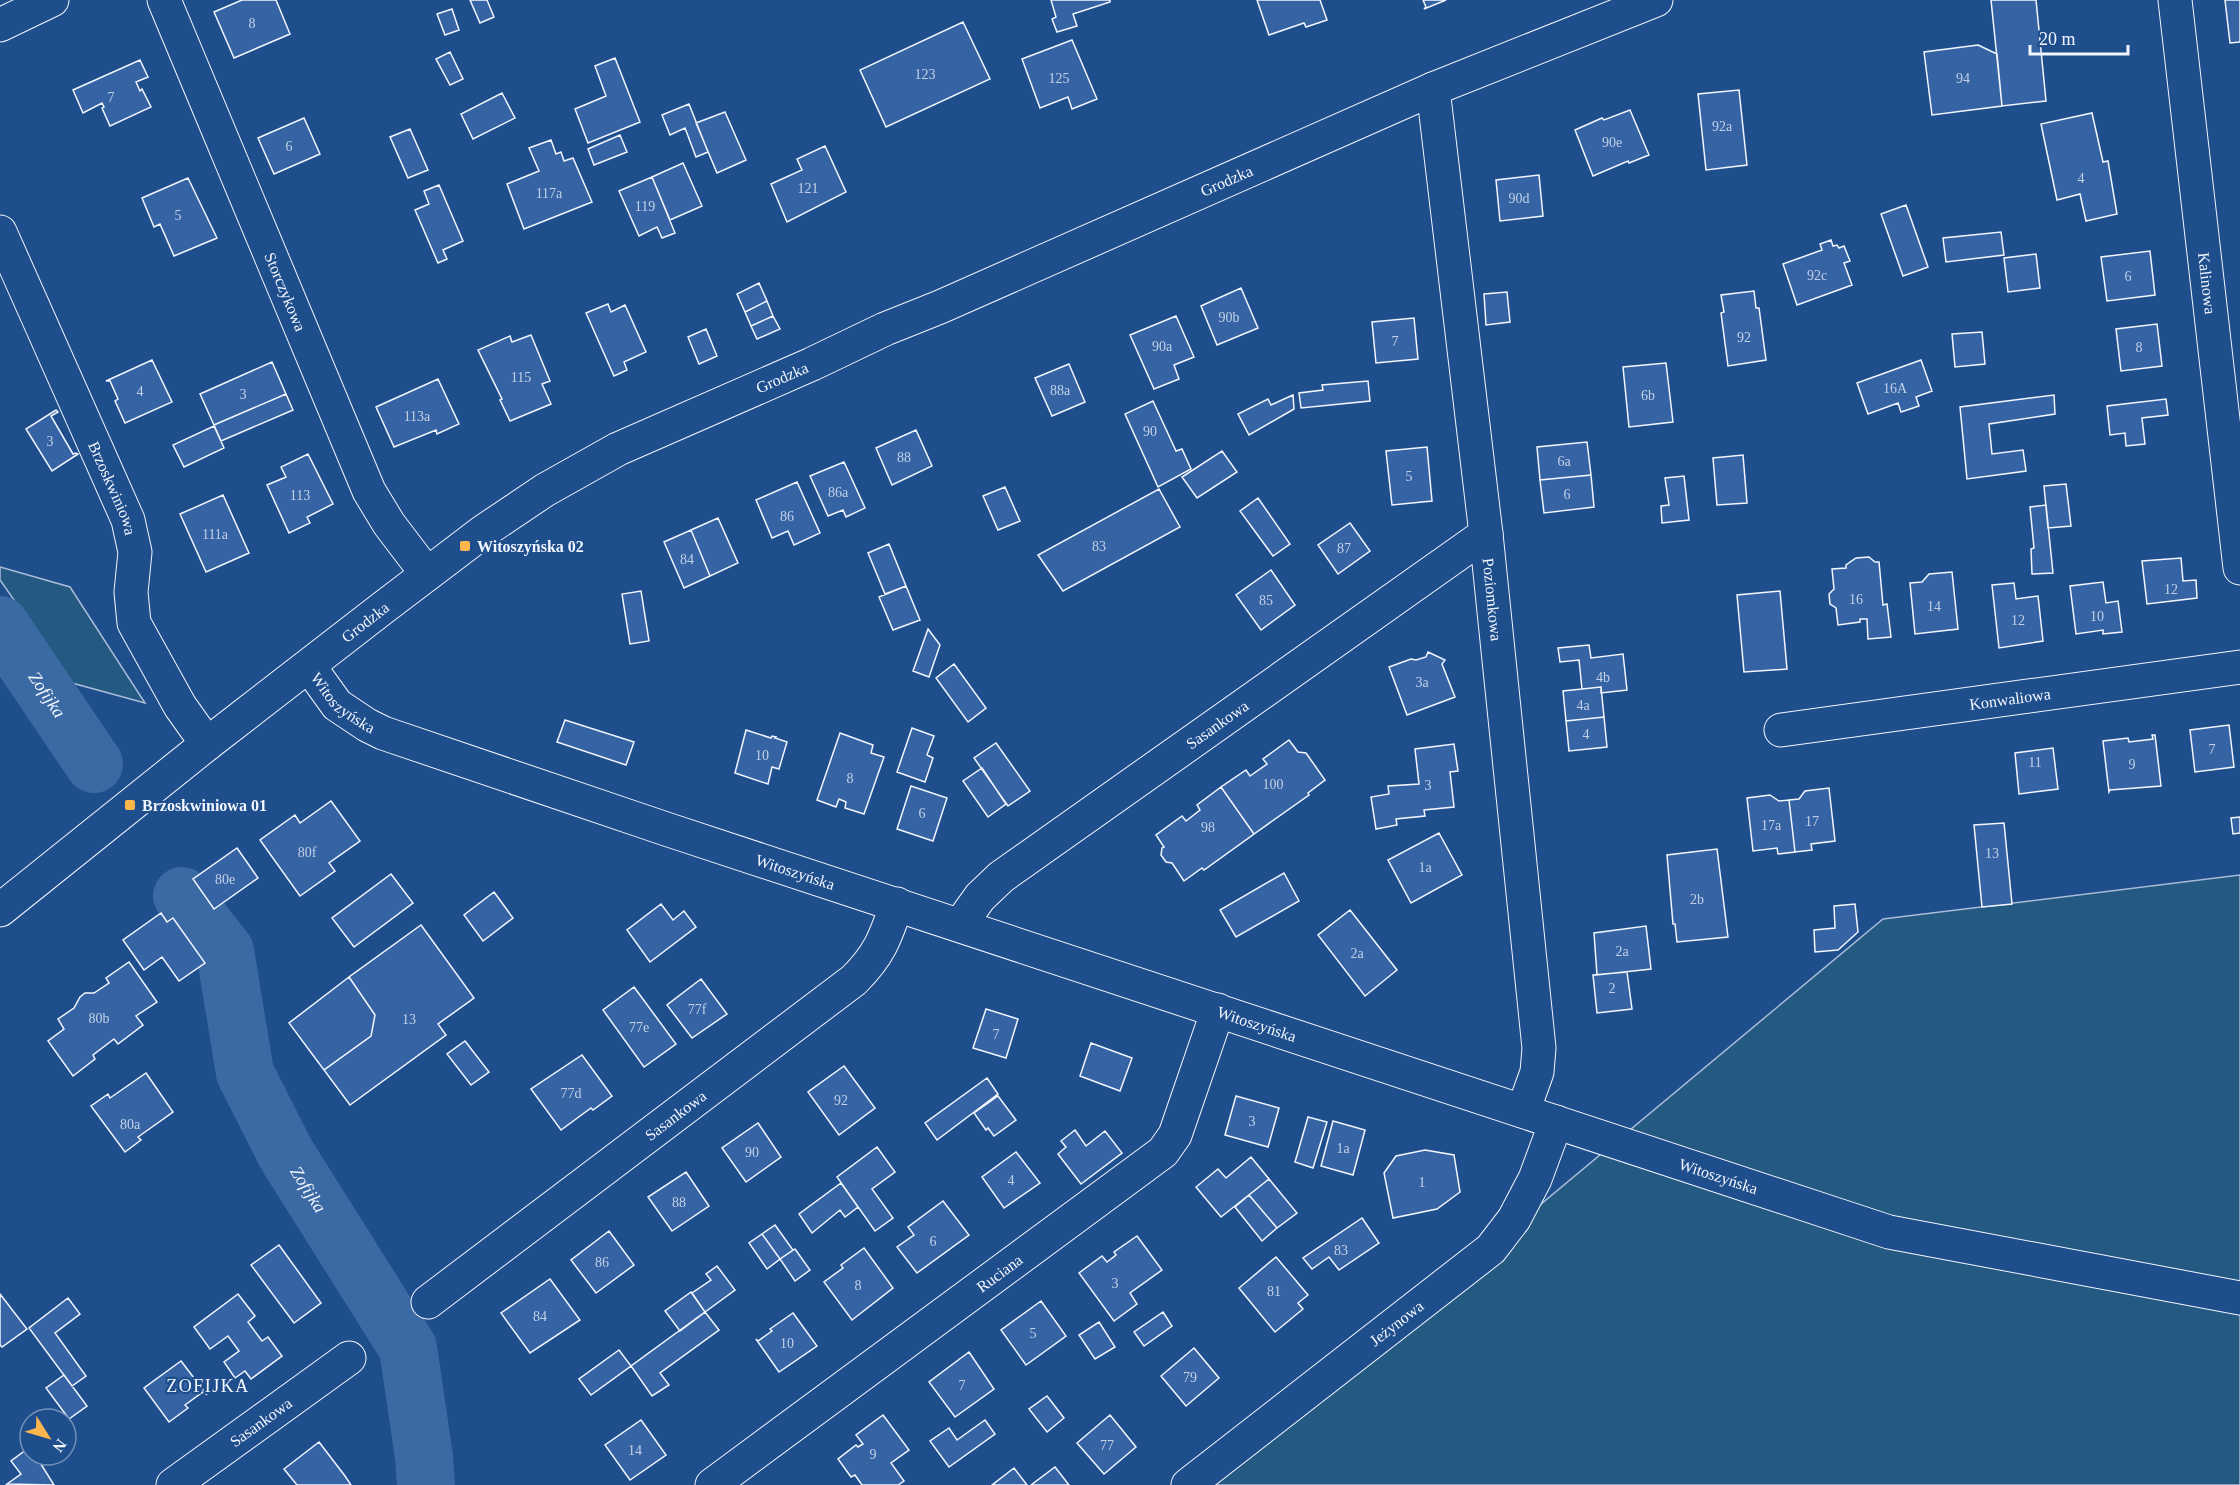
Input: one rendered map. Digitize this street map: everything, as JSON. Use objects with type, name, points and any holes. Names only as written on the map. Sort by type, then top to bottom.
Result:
[{"type":"street","points":[[0,25],[52,0]]},
{"type":"street","name":"Storczykowa","points":[[164,0],[369,490],[389,524],[427,574]]},
{"type":"street","name":"Grodzka","points":[[0,910],[207,744],[484,531],[545,490],[618,449],[813,364],[885,329],[940,307],[1433,89],[1656,0]]},
{"type":"street","name":"Kalinowa","points":[[2175,0],[2240,568]]},
{"type":"street","name":"Poziomkowa","points":[[1433,89],[1486,534],[1539,1048],[1537,1072],[1523,1111]]},
{"type":"street","name":"Brzoskwiniowa","points":[[0,232],[128,520],[135,552],[131,592],[134,623],[180,706],[207,744]]},
{"type":"street","name":"Sasankowa","points":[[960,925],[980,897],[1000,877],[1486,534]]},
{"type":"street","name":"Witoszyńska","points":[[309,666],[337,705],[383,733],[1889,1232],[2240,1298]]},
{"type":"street","name":"Konwaliowa","points":[[1781,730],[2240,667]]},
{"type":"street","name":"Sasankowa","points":[[428,1302],[854,980],[872,962],[884,941],[897,904]]},
{"type":"street","name":"Ruciana","points":[[712,1485],[1162,1152],[1175,1135],[1218,1010]]},
{"type":"street","name":"Jeżynowa","points":[[1188,1485],[1491,1249],[1514,1219],[1535,1179],[1556,1122]]},
{"type":"street","name":"Sasankowa","points":[[173,1485],[349,1358]]},
{"type":"shaded area","points":[[0,567],[70,587],[145,703],[72,683],[0,580]]},
{"type":"shaded area","points":[[2240,875],[2240,1485],[1204,1485],[1883,919]]},
{"type":"building","points":[[242,0],[276,0],[290,34],[234,58],[214,12]]},
{"type":"building","points":[[470,0],[487,0],[494,17],[480,23]]},
{"type":"building","points":[[1051,0],[1110,0],[1110,2],[1073,14],[1077,26],[1057,32],[1052,19],[1056,17]]},
{"type":"building","points":[[1257,0],[1320,0],[1327,20],[1306,27],[1304,23],[1269,35]]},
{"type":"building","points":[[1423,0],[1446,0],[1424,9],[1426,7]]},
{"type":"building","points":[[1991,0],[2036,0],[2046,101],[2002,106]]},
{"type":"building","points":[[2225,0],[2240,0],[2240,42],[2230,43]]},
{"type":"building","points":[[452,9],[459,30],[445,35],[437,14]]},
{"type":"building","points":[[963,22],[990,79],[886,127],[860,70]]},
{"type":"building","points":[[1072,40],[1097,99],[1072,109],[1068,97],[1040,108],[1022,59]]},
{"type":"building","points":[[1978,45],[1997,54],[2002,106],[1932,115],[1924,52]]},
{"type":"building","points":[[450,52],[463,79],[450,85],[436,59]]},
{"type":"building","points":[[615,58],[640,122],[588,143],[575,109],[606,96],[595,66]]},
{"type":"building","points":[[140,60],[148,77],[136,82],[151,107],[110,126],[102,103],[83,113],[73,90]]},
{"type":"building","points":[[1739,90],[1747,165],[1706,170],[1698,94]]},
{"type":"building","points":[[502,93],[515,118],[473,139],[461,114]]},
{"type":"building","points":[[689,104],[708,152],[696,157],[685,128],[670,135],[662,115]]},
{"type":"building","points":[[1630,110],[1649,155],[1593,176],[1575,130],[1602,118],[1604,120]]},
{"type":"building","points":[[725,112],[746,160],[717,173],[696,123]]},
{"type":"building","points":[[2092,113],[2103,162],[2108,161],[2117,214],[2086,221],[2080,194],[2057,200],[2041,124]]},
{"type":"building","points":[[304,118],[320,154],[274,174],[258,138]]},
{"type":"building","points":[[410,129],[428,170],[408,178],[390,137]]},
{"type":"building","points":[[620,135],[627,152],[594,165],[588,149]]},
{"type":"building","points":[[551,140],[556,154],[561,152],[564,161],[573,158],[592,202],[524,229],[507,184],[539,171],[529,148]]},
{"type":"building","points":[[825,146],[846,192],[787,222],[771,184],[802,170],[797,159]]},
{"type":"building","points":[[683,163],[702,206],[670,220],[652,177]]},
{"type":"building","points":[[1539,175],[1543,216],[1500,221],[1496,180]]},
{"type":"building","points":[[652,177],[675,233],[662,238],[657,227],[639,236],[619,191]]},
{"type":"building","points":[[188,178],[217,238],[174,256],[160,224],[154,227],[142,198]]},
{"type":"building","points":[[439,185],[463,241],[443,250],[447,259],[438,263],[415,210],[429,204],[424,191]]},
{"type":"building","points":[[1906,205],[1928,267],[1903,276],[1881,214]]},
{"type":"building","points":[[2001,232],[2004,255],[1946,262],[1943,238]]},
{"type":"building","points":[[1831,240],[1833,246],[1837,245],[1839,248],[1844,246],[1850,261],[1844,263],[1852,285],[1797,305],[1783,264],[1822,250],[1820,244]]},
{"type":"building","points":[[2150,251],[2155,295],[2107,301],[2101,257]]},
{"type":"building","points":[[2036,254],[2040,288],[2008,292],[2004,258]]},
{"type":"building","points":[[759,283],[767,301],[745,312],[737,294]]},
{"type":"building","points":[[1241,288],[1258,328],[1217,345],[1201,306]]},
{"type":"building","points":[[1754,291],[1756,308],[1759,308],[1766,360],[1728,366],[1721,295]]},
{"type":"building","points":[[1507,292],[1510,322],[1486,325],[1484,294]]},
{"type":"building","points":[[767,301],[773,316],[751,326],[745,312]]},
{"type":"building","points":[[608,304],[611,312],[625,305],[646,352],[624,362],[627,370],[614,376],[586,313]]},
{"type":"building","points":[[773,316],[780,329],[757,339],[751,326]]},
{"type":"building","points":[[1176,316],[1194,357],[1174,365],[1179,379],[1154,389],[1130,335]]},
{"type":"building","points":[[1414,318],[1418,359],[1376,363],[1372,322]]},
{"type":"building","points":[[2157,324],[2162,366],[2121,371],[2116,329]]},
{"type":"building","points":[[706,329],[717,356],[699,364],[688,337]]},
{"type":"building","points":[[1982,332],[1985,364],[1955,367],[1952,334]]},
{"type":"building","points":[[531,335],[550,381],[542,384],[551,404],[510,421],[478,350],[510,336],[512,342]]},
{"type":"building","points":[[152,360],[172,402],[125,423],[115,401],[118,399],[110,381],[106,381]]},
{"type":"building","points":[[1921,360],[1932,391],[1916,397],[1919,406],[1901,412],[1898,403],[1868,414],[1857,383]]},
{"type":"building","points":[[272,362],[286,394],[214,425],[200,394]]},
{"type":"building","points":[[1666,363],[1673,422],[1629,427],[1623,367]]},
{"type":"building","points":[[1069,364],[1085,402],[1052,416],[1035,378]]},
{"type":"building","points":[[438,379],[459,424],[437,434],[436,430],[394,447],[376,407]]},
{"type":"building","points":[[1368,381],[1370,401],[1301,408],[1299,393],[1323,390],[1322,385]]},
{"type":"building","points":[[286,394],[293,410],[221,441],[214,425]]},
{"type":"building","points":[[1293,395],[1294,409],[1249,435],[1238,414],[1268,399],[1271,405]]},
{"type":"building","points":[[2054,395],[2055,414],[1989,424],[1992,454],[2023,450],[2026,471],[1967,479],[1960,407]]},
{"type":"building","points":[[2166,399],[2168,415],[2142,418],[2145,444],[2126,446],[2125,433],[2110,435],[2107,406]]},
{"type":"building","points":[[1153,401],[1176,451],[1182,449],[1191,469],[1158,487],[1125,414]]},
{"type":"building","points":[[56,410],[58,412],[51,416],[73,454],[78,454],[52,471],[26,429]]},
{"type":"building","points":[[214,426],[224,448],[184,467],[173,445]]},
{"type":"building","points":[[916,430],[932,466],[892,485],[876,448]]},
{"type":"building","points":[[1587,442],[1591,475],[1540,480],[1537,447]]},
{"type":"building","points":[[1427,447],[1432,501],[1392,505],[1386,451]]},
{"type":"building","points":[[1222,451],[1237,472],[1197,498],[1182,477]]},
{"type":"building","points":[[308,454],[333,504],[307,517],[310,523],[289,533],[267,485],[286,477],[281,467]]},
{"type":"building","points":[[1743,455],[1747,503],[1717,505],[1713,458]]},
{"type":"building","points":[[844,462],[865,508],[846,517],[843,510],[828,516],[810,476]]},
{"type":"building","points":[[1591,475],[1594,507],[1544,513],[1540,480]]},
{"type":"building","points":[[1684,476],[1689,520],[1662,523],[1661,506],[1669,505],[1665,478]]},
{"type":"building","points":[[797,482],[820,533],[794,545],[788,531],[772,538],[756,500]]},
{"type":"building","points":[[2066,484],[2071,526],[2048,528],[2044,486]]},
{"type":"building","points":[[1005,487],[1020,521],[998,530],[983,496]]},
{"type":"building","points":[[1159,489],[1180,527],[1063,591],[1038,555]]},
{"type":"building","points":[[223,495],[249,553],[206,572],[180,514]]},
{"type":"building","points":[[1258,498],[1290,544],[1273,556],[1240,511]]},
{"type":"building","points":[[2046,505],[2053,573],[2032,574],[2031,549],[2034,548],[2030,507]]},
{"type":"building","points":[[718,518],[738,563],[710,576],[691,530]]},
{"type":"building","points":[[1350,523],[1370,551],[1338,574],[1318,545]]},
{"type":"building","points":[[691,530],[710,576],[684,588],[664,542]]},
{"type":"building","points":[[889,544],[906,586],[885,594],[868,553]]},
{"type":"building","points":[[1869,557],[1879,562],[1883,605],[1887,604],[1891,637],[1868,639],[1867,619],[1838,625],[1836,608],[1830,604],[1829,594],[1834,589],[1832,569],[1846,568],[1846,565],[1856,558]]},
{"type":"building","points":[[2181,558],[2183,581],[2196,580],[2197,598],[2147,604],[2142,561]]},
{"type":"building","points":[[1271,570],[1295,605],[1261,630],[1236,595]]},
{"type":"building","points":[[1952,572],[1958,629],[1915,634],[1910,583],[1922,582],[1929,574]]},
{"type":"building","points":[[2103,582],[2106,603],[2118,601],[2122,632],[2103,634],[2103,630],[2076,634],[2070,586]]},
{"type":"building","points":[[2014,583],[2016,599],[2038,596],[2043,641],[1999,648],[1992,585]]},
{"type":"building","points":[[906,586],[920,620],[893,630],[879,597]]},
{"type":"building","points":[[641,591],[649,641],[630,644],[622,594]]},
{"type":"building","points":[[1780,591],[1787,669],[1744,672],[1737,595]]},
{"type":"building","points":[[928,629],[940,645],[929,677],[913,671]]},
{"type":"building","points":[[1589,645],[1591,658],[1623,654],[1627,690],[1601,693],[1601,687],[1582,689],[1579,660],[1560,662],[1558,648]]},
{"type":"building","points":[[1428,652],[1445,660],[1442,664],[1455,697],[1407,715],[1389,667],[1411,659],[1426,657]]},
{"type":"building","points":[[954,664],[986,708],[968,722],[936,678]]},
{"type":"building","points":[[1601,687],[1604,717],[1566,721],[1563,691]]},
{"type":"building","points":[[1604,717],[1607,747],[1569,751],[1566,721]]},
{"type":"building","points":[[565,720],[634,742],[626,765],[557,742]]},
{"type":"building","points":[[2229,725],[2234,767],[2195,772],[2190,730]]},
{"type":"building","points":[[912,728],[934,736],[927,755],[933,758],[925,782],[897,772]]},
{"type":"building","points":[[746,730],[787,742],[779,769],[772,767],[768,784],[735,773]]},
{"type":"building","points":[[840,733],[873,745],[871,753],[884,757],[864,814],[845,808],[846,802],[839,799],[836,807],[817,800]]},
{"type":"building","points":[[2152,735],[2155,735],[2161,786],[2110,790],[2109,792],[2103,741],[2128,738],[2129,742],[2153,739]]},
{"type":"building","points":[[1289,740],[1298,752],[1306,753],[1325,780],[1308,793],[1309,795],[1254,834],[1221,787],[1246,770],[1250,776],[1267,764],[1263,759]]},
{"type":"building","points":[[996,743],[1030,791],[1008,806],[974,758]]},
{"type":"building","points":[[1454,744],[1458,771],[1450,772],[1454,807],[1424,810],[1425,816],[1396,819],[1397,825],[1376,829],[1371,797],[1389,794],[1388,786],[1419,784],[1415,749]]},
{"type":"building","points":[[2053,748],[2058,789],[2019,794],[2015,753]]},
{"type":"building","points":[[982,768],[1006,804],[988,817],[963,781]]},
{"type":"building","points":[[911,786],[947,798],[933,841],[897,829]]},
{"type":"building","points":[[1221,787],[1254,834],[1204,870],[1202,868],[1184,881],[1172,863],[1166,862],[1161,855],[1164,847],[1156,835],[1182,816],[1186,821],[1200,810],[1197,805]]},
{"type":"building","points":[[1829,788],[1835,841],[1811,844],[1812,850],[1795,852],[1789,800],[1799,799],[1805,791]]},
{"type":"building","points":[[1770,795],[1779,801],[1789,800],[1795,852],[1778,854],[1777,848],[1753,851],[1747,798]]},
{"type":"building","points":[[331,801],[360,841],[329,863],[335,871],[300,896],[260,840],[295,815],[300,823]]},
{"type":"building","points":[[2240,817],[2240,833],[2233,834],[2231,818]]},
{"type":"building","points":[[2004,823],[2012,904],[1982,907],[1974,825]]},
{"type":"building","points":[[1439,833],[1462,875],[1411,903],[1388,860]]},
{"type":"building","points":[[237,848],[258,878],[214,909],[193,879]]},
{"type":"building","points":[[1717,849],[1728,937],[1677,942],[1675,924],[1673,924],[1667,855]]},
{"type":"building","points":[[1284,873],[1299,901],[1236,937],[1220,910]]},
{"type":"building","points":[[391,874],[413,903],[354,947],[332,918]]},
{"type":"building","points":[[494,892],[513,918],[483,941],[464,915]]},
{"type":"building","points":[[661,904],[673,920],[684,911],[696,927],[650,962],[627,930]]},
{"type":"building","points":[[1855,904],[1858,932],[1838,950],[1815,952],[1814,930],[1835,928],[1834,906]]},
{"type":"building","points":[[1350,910],[1397,970],[1365,996],[1318,935]]},
{"type":"building","points":[[161,913],[167,922],[173,918],[205,963],[179,981],[162,957],[144,970],[123,940]]},
{"type":"building","points":[[421,925],[474,998],[438,1024],[446,1035],[350,1105],[324,1070],[371,1036],[375,1015],[349,977]]},
{"type":"building","points":[[1646,926],[1651,969],[1597,975],[1594,933]]},
{"type":"building","points":[[129,962],[157,1002],[136,1016],[143,1025],[118,1044],[114,1039],[93,1055],[95,1059],[73,1076],[48,1041],[64,1029],[58,1019],[74,1008],[85,993],[94,993],[109,983],[106,978]]},
{"type":"building","points":[[1627,972],[1632,1009],[1597,1013],[1593,975]]},
{"type":"building","points":[[349,977],[375,1015],[371,1036],[324,1070],[289,1023]]},
{"type":"building","points":[[701,979],[727,1014],[692,1038],[667,1005]]},
{"type":"building","points":[[634,987],[676,1044],[644,1067],[603,1010]]},
{"type":"building","points":[[986,1009],[1018,1019],[1006,1058],[973,1048]]},
{"type":"building","points":[[465,1041],[489,1072],[471,1085],[447,1054]]},
{"type":"building","points":[[1091,1043],[1132,1058],[1120,1091],[1080,1076]]},
{"type":"building","points":[[582,1055],[612,1096],[561,1130],[531,1089]]},
{"type":"building","points":[[844,1066],[875,1108],[839,1135],[808,1092]]},
{"type":"building","points":[[146,1073],[173,1112],[138,1137],[141,1140],[125,1152],[91,1106],[108,1094],[110,1098]]},
{"type":"building","points":[[987,1078],[998,1094],[937,1140],[925,1123]]},
{"type":"building","points":[[998,1096],[1016,1120],[994,1136],[988,1128],[986,1130],[974,1113]]},
{"type":"building","points":[[1236,1096],[1279,1108],[1268,1147],[1225,1135]]},
{"type":"building","points":[[1308,1117],[1327,1122],[1313,1168],[1295,1162]]},
{"type":"building","points":[[1333,1121],[1365,1130],[1353,1175],[1321,1166]]},
{"type":"building","points":[[758,1123],[781,1157],[746,1182],[722,1148]]},
{"type":"building","points":[[1075,1130],[1086,1146],[1105,1131],[1122,1153],[1081,1184],[1058,1154],[1066,1147],[1061,1141]]},
{"type":"building","points":[[877,1147],[895,1172],[872,1189],[893,1218],[875,1231],[837,1177]]},
{"type":"building","points":[[1425,1150],[1454,1155],[1460,1192],[1437,1209],[1393,1218],[1384,1173],[1396,1156]]},
{"type":"building","points":[[1016,1152],[1040,1183],[1004,1208],[982,1177]]},
{"type":"building","points":[[1251,1157],[1269,1179],[1221,1217],[1196,1187],[1218,1169],[1226,1178]]},
{"type":"building","points":[[686,1172],[709,1206],[672,1231],[648,1197]]},
{"type":"building","points":[[1269,1179],[1297,1213],[1277,1228],[1249,1195]]},
{"type":"building","points":[[841,1183],[858,1207],[845,1217],[840,1210],[812,1233],[799,1214]]},
{"type":"building","points":[[1249,1195],[1277,1228],[1262,1241],[1235,1207]]},
{"type":"building","points":[[943,1201],[969,1235],[917,1273],[897,1247],[914,1235],[908,1227]]},
{"type":"building","points":[[1362,1218],[1379,1243],[1339,1270],[1329,1257],[1312,1269],[1303,1258]]},
{"type":"building","points":[[775,1225],[793,1250],[780,1259],[762,1234]]},
{"type":"building","points":[[609,1231],[634,1265],[596,1293],[571,1260]]},
{"type":"building","points":[[762,1234],[780,1259],[767,1269],[749,1243]]},
{"type":"building","points":[[1137,1236],[1162,1270],[1130,1293],[1137,1304],[1114,1321],[1079,1273],[1102,1256],[1107,1262],[1116,1255],[1114,1252]]},
{"type":"building","points":[[279,1245],[321,1303],[294,1323],[251,1265]]},
{"type":"building","points":[[864,1248],[893,1288],[852,1320],[824,1282],[843,1268],[841,1265]]},
{"type":"building","points":[[795,1249],[810,1270],[795,1281],[780,1259]]},
{"type":"building","points":[[1276,1257],[1308,1295],[1298,1303],[1303,1309],[1275,1332],[1239,1288]]},
{"type":"building","points":[[717,1266],[735,1290],[705,1312],[692,1293],[711,1280],[706,1274]]},
{"type":"building","points":[[550,1279],[580,1320],[530,1353],[501,1313]]},
{"type":"building","points":[[691,1292],[705,1312],[680,1331],[665,1311]]},
{"type":"building","points":[[0,1294],[27,1329],[2,1347],[0,1345]]},
{"type":"building","points":[[238,1294],[255,1316],[248,1322],[262,1341],[268,1337],[282,1356],[251,1379],[245,1371],[235,1378],[224,1362],[239,1351],[228,1336],[210,1349],[194,1327]]},
{"type":"building","points":[[68,1298],[80,1314],[55,1333],[86,1376],[72,1386],[29,1328]]},
{"type":"building","points":[[1041,1301],[1066,1336],[1026,1365],[1001,1330]]},
{"type":"building","points":[[705,1312],[719,1330],[660,1373],[669,1385],[652,1396],[631,1366]]},
{"type":"building","points":[[1163,1312],[1172,1326],[1144,1346],[1134,1332]]},
{"type":"building","points":[[793,1313],[817,1346],[779,1372],[756,1339],[758,1341],[772,1331],[770,1329]]},
{"type":"building","points":[[1099,1322],[1115,1347],[1095,1359],[1079,1335]]},
{"type":"building","points":[[1194,1348],[1219,1378],[1186,1406],[1161,1376]]},
{"type":"building","points":[[619,1350],[631,1366],[591,1395],[579,1379]]},
{"type":"building","points":[[969,1352],[994,1389],[955,1417],[929,1382]]},
{"type":"building","points":[[181,1361],[207,1395],[203,1392],[185,1405],[188,1408],[169,1422],[144,1388]]},
{"type":"building","points":[[64,1375],[87,1406],[78,1412],[78,1407],[60,1407],[46,1388]]},
{"type":"building","points":[[1047,1396],[1064,1418],[1047,1432],[1029,1409]]},
{"type":"building","points":[[883,1415],[909,1450],[891,1463],[904,1481],[898,1485],[862,1485],[855,1475],[851,1477],[838,1459],[856,1445],[858,1447],[863,1444],[856,1435]]},
{"type":"building","points":[[1110,1415],[1136,1447],[1104,1474],[1077,1443]]},
{"type":"building","points":[[641,1420],[666,1455],[630,1480],[605,1445]]},
{"type":"building","points":[[985,1420],[995,1434],[949,1467],[930,1441],[949,1428],[957,1440]]},
{"type":"building","points":[[319,1442],[351,1485],[297,1485],[284,1469]]},
{"type":"building","points":[[18,1456],[18,1467],[43,1467],[54,1485],[7,1484],[21,1474],[11,1461]]},
{"type":"building","points":[[1055,1467],[1069,1485],[1031,1485]]},
{"type":"building","points":[[1014,1468],[1027,1485],[992,1485]]},
{"type":"waterway","name":"Zofijka","points":[[0,625],[94,764]]},
{"type":"waterway","name":"Zofijka","points":[[182,896],[225,951],[245,1073],[286,1154],[408,1348],[426,1485]]},
{"type":"place","name":"Witoszyńska 02","points":[[465,546]]},
{"type":"place","name":"Brzoskwiniowa 01","points":[[130,805]]},
{"type":"district","name":"ZOFIJKA","points":[[208,1386]]}]
